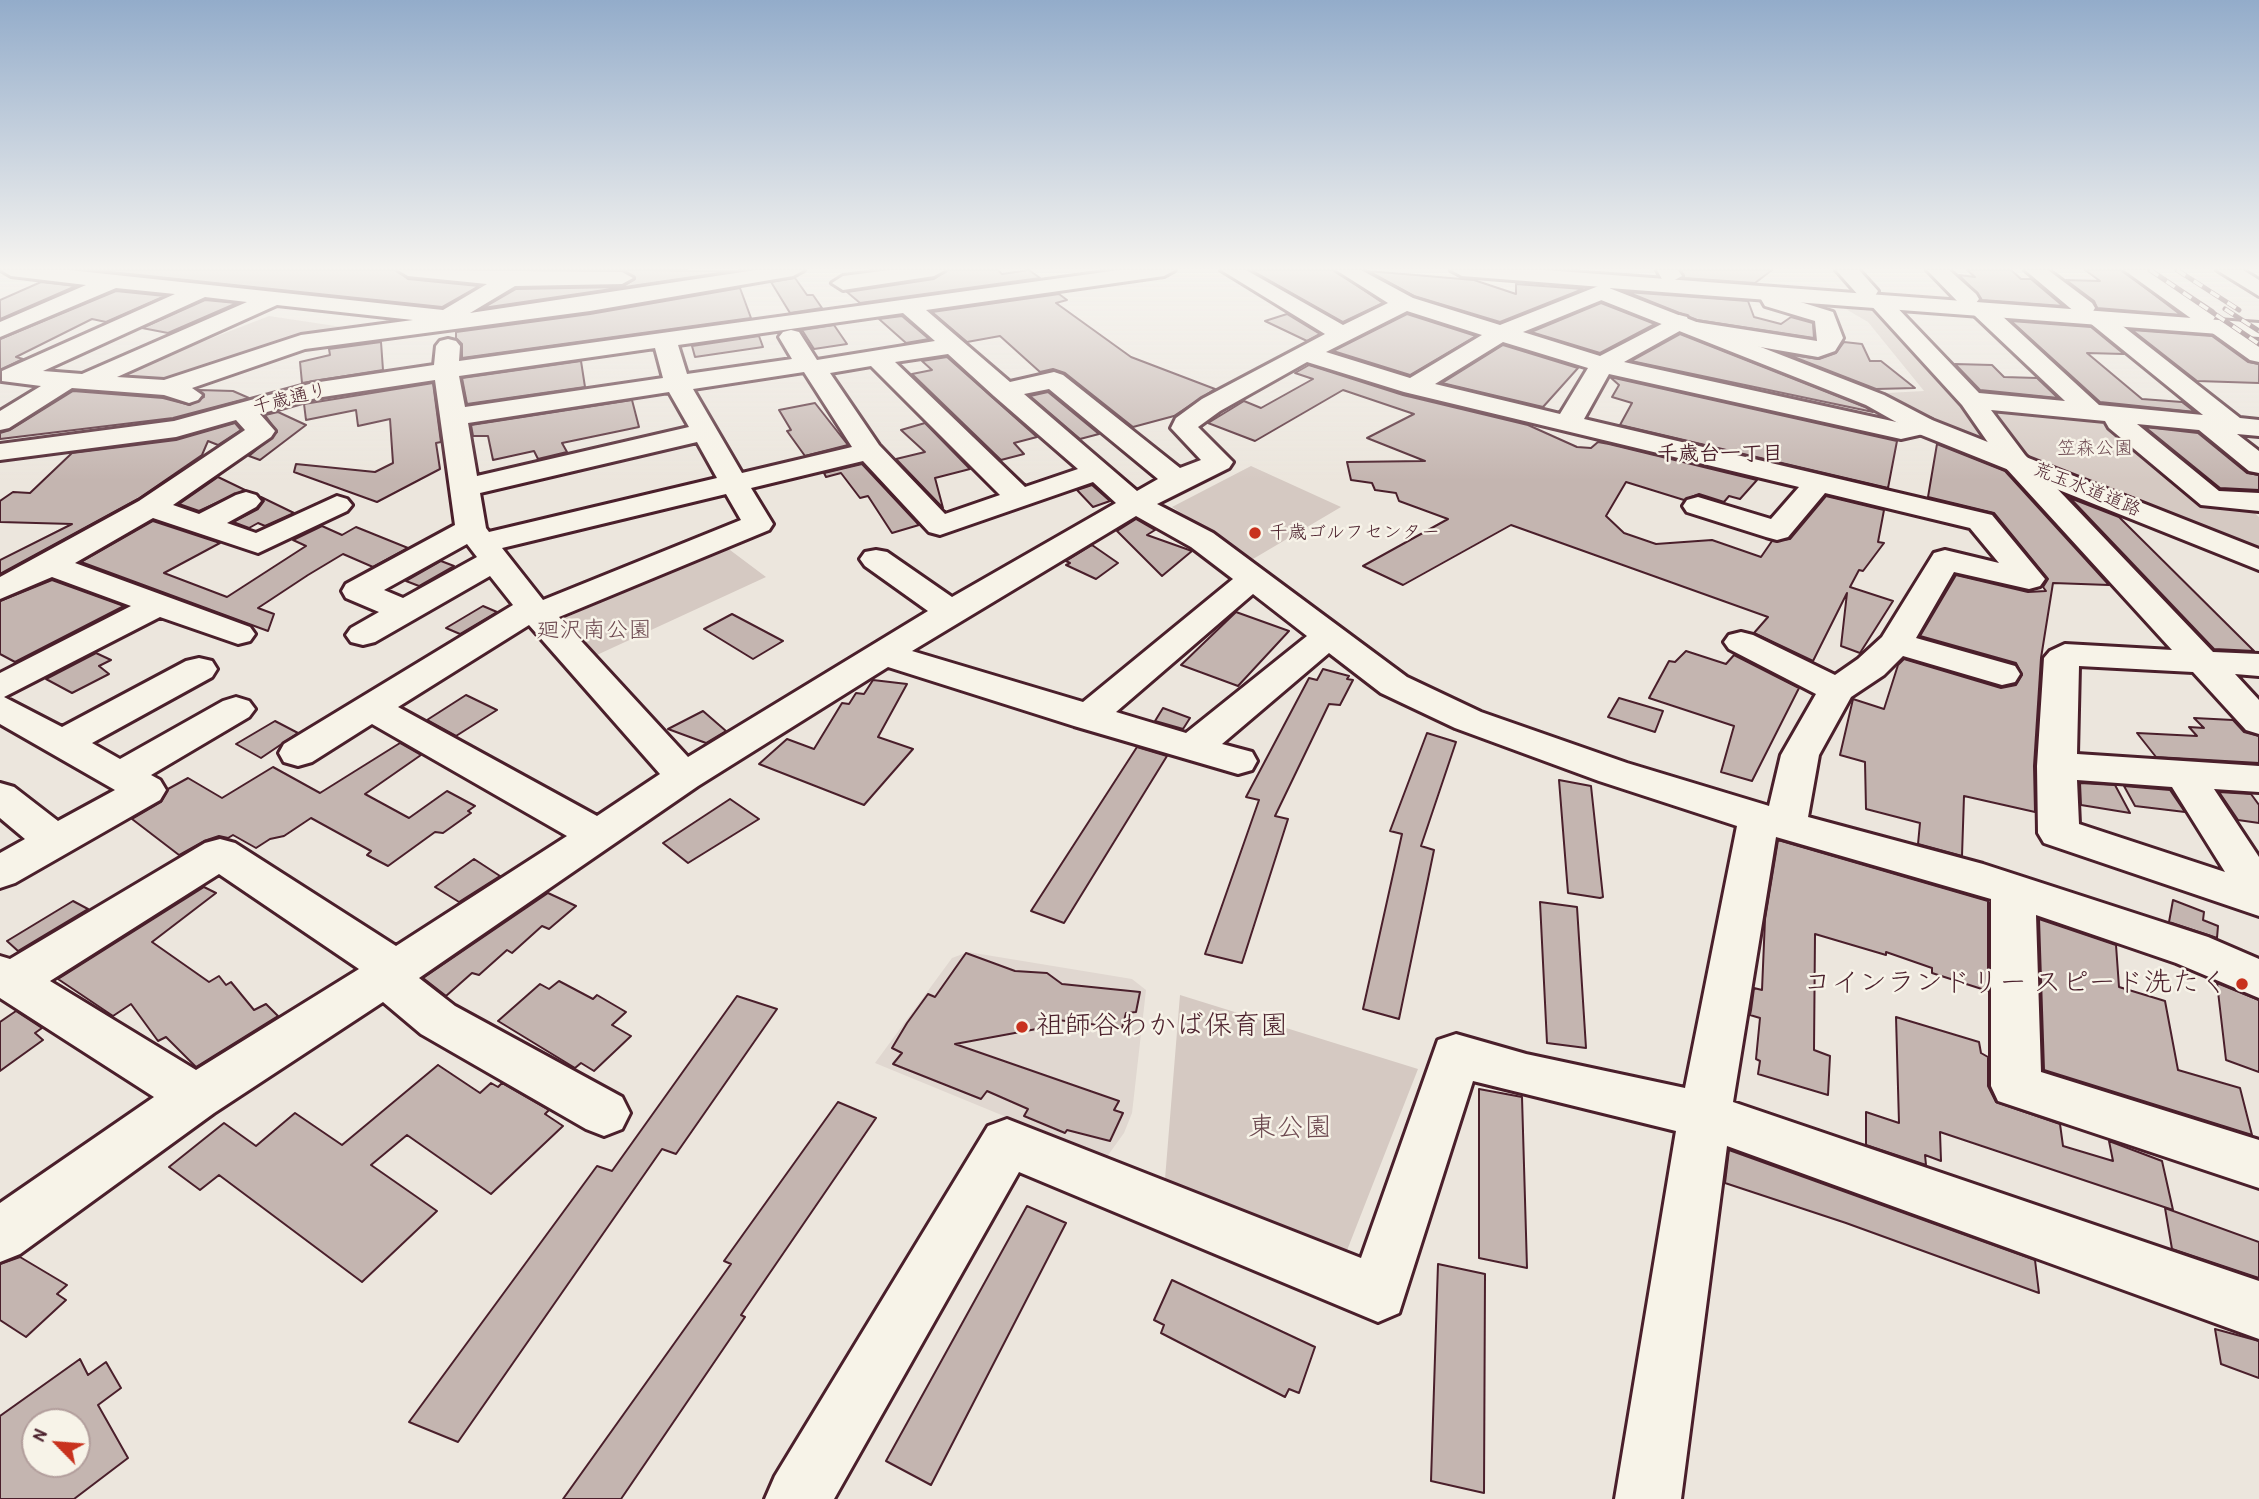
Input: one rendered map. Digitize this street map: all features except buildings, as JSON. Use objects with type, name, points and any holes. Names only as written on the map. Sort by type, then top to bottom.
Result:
[{"type":"street","points":[[6,375],[88,340]]},
{"type":"street","points":[[0,422],[76,381],[175,340]]},
{"type":"street","points":[[166,388],[301,342],[315,340]]},
{"type":"street","points":[[447,340],[446,371],[463,488],[482,544],[535,611],[684,776]]},
{"type":"street","points":[[298,753],[535,611],[758,524],[677,384],[665,340]]},
{"type":"street","name":"千歳通り","points":[[0,452],[94,442],[176,429],[313,391],[665,340]]},
{"type":"street","points":[[454,417],[807,364],[792,340]]},
{"type":"street","points":[[944,340],[1136,503],[1202,540],[1394,685],[1468,720],[1613,772],[2013,890],[2192,950],[2259,979]]},
{"type":"street","points":[[0,1235],[195,1097],[465,925],[684,776],[951,612],[1136,503],[1177,480],[1219,462],[1184,428],[1185,424],[1210,405],[1330,340]]},
{"type":"street","points":[[1413,387],[1490,340]]},
{"type":"street","points":[[1523,340],[1602,365],[1901,431],[1920,423]]},
{"type":"street","points":[[1568,424],[1602,365],[1657,340]]},
{"type":"street","name":"荒玉水道道路","points":[[1723,340],[1920,423],[2013,457],[2257,556]]},
{"type":"street","points":[[1759,340],[1818,350],[1827,346],[1830,340]]},
{"type":"street","points":[[1892,340],[1960,400],[2105,417],[2259,428]]},
{"type":"street","points":[[1909,340],[1960,400],[2259,722]]},
{"type":"street","points":[[2016,340],[2105,417],[2211,499],[2255,505]]},
{"type":"street","points":[[2122,340],[2219,424],[2259,465]]},
{"type":"street","points":[[2237,340],[2259,355]]},
{"type":"street","points":[[951,346],[814,368],[869,451],[940,526],[1098,471]]},
{"type":"street","points":[[1305,353],[1413,387],[1818,483],[1867,483],[1981,522],[2029,579],[1945,560],[1896,643],[1871,667],[1837,690],[1800,755],[1773,821],[1705,1115],[1648,1499]]},
{"type":"street","points":[[1716,390],[1759,354]]},
{"type":"street","points":[[876,357],[1020,498]]},
{"type":"street","points":[[0,589],[50,565],[150,507],[261,431],[237,413],[166,388],[6,375]]},
{"type":"street","points":[[1003,391],[1054,380],[1177,480]]},
{"type":"street","points":[[463,488],[704,432]]},
{"type":"street","points":[[405,611],[358,591],[482,544],[869,451]]},
{"type":"street","points":[[1698,506],[1777,531],[1818,483]]},
{"type":"street","points":[[201,525],[246,500]]},
{"type":"street","points":[[150,507],[258,544],[337,505]]},
{"type":"street","points":[[363,635],[405,611],[482,544]]},
{"type":"street","points":[[876,559],[951,612]]},
{"type":"street","points":[[50,565],[238,634]]},
{"type":"street","points":[[1087,718],[1252,578]]},
{"type":"street","points":[[10,672],[160,604]]},
{"type":"street","points":[[1192,748],[1329,636]]},
{"type":"street","points":[[1741,642],[1837,690]]},
{"type":"street","points":[[1896,643],[2002,674]]},
{"type":"street","points":[[883,654],[1087,718],[1238,761]]},
{"type":"street","points":[[2259,665],[2065,655],[2062,658],[2057,766],[2059,833],[2259,900]]},
{"type":"street","points":[[62,743],[198,669]]},
{"type":"street","points":[[0,708],[146,790],[0,872]]},
{"type":"street","points":[[371,708],[597,834]]},
{"type":"street","points":[[120,776],[236,709]]},
{"type":"street","points":[[2057,766],[2259,779]]},
{"type":"street","points":[[2183,773],[2259,891]]},
{"type":"street","points":[[0,797],[56,841]]},
{"type":"street","points":[[195,1097],[6,977],[220,854],[389,972],[438,1020],[604,1113]]},
{"type":"street","points":[[2013,890],[2016,1086],[2259,1164]]},
{"type":"street","points":[[798,1499],[1007,1143],[1378,1293],[1456,1055],[1526,1075],[1705,1115],[2259,1310]]},
{"type":"shaded area","name":"祖師谷わかば保育園","points":[[968,952],[1132,979],[1146,990],[1132,1113],[1124,1133],[1106,1158],[875,1063],[952,958]]},
{"type":"green space","points":[[207,340],[336,340],[165,386],[106,379]]},
{"type":"green space","name":"笠森公園","points":[[1883,340],[1906,340],[1964,401],[1989,437],[1978,438],[1868,394],[1924,391]]},
{"type":"green space","name":"笠森公園","points":[[1997,408],[2111,419],[2201,503],[2249,508],[2259,517],[2259,549],[2031,458],[2022,452],[1990,411]]},
{"type":"green space","name":"千歳ゴルフセンター","points":[[1251,466],[1341,507],[1253,559],[1172,507]]},
{"type":"green space","name":"廻沢南公園","points":[[726,547],[766,577],[586,660],[556,622]]},
{"type":"green space","name":"東公園","points":[[1180,995],[1418,1069],[1344,1258],[1165,1179]]},
{"type":"railway","points":[[2253,340],[2259,344]]},
{"type":"place","name":"千歳ゴルフセンター","points":[[1255,533]]},
{"type":"place","name":"コインランドリー スピード洗たく","points":[[2242,984]]},
{"type":"place","name":"祖師谷わかば保育園","points":[[1022,1027]]},
{"type":"district","name":"千歳台一丁目","points":[[1720,454]]}]
